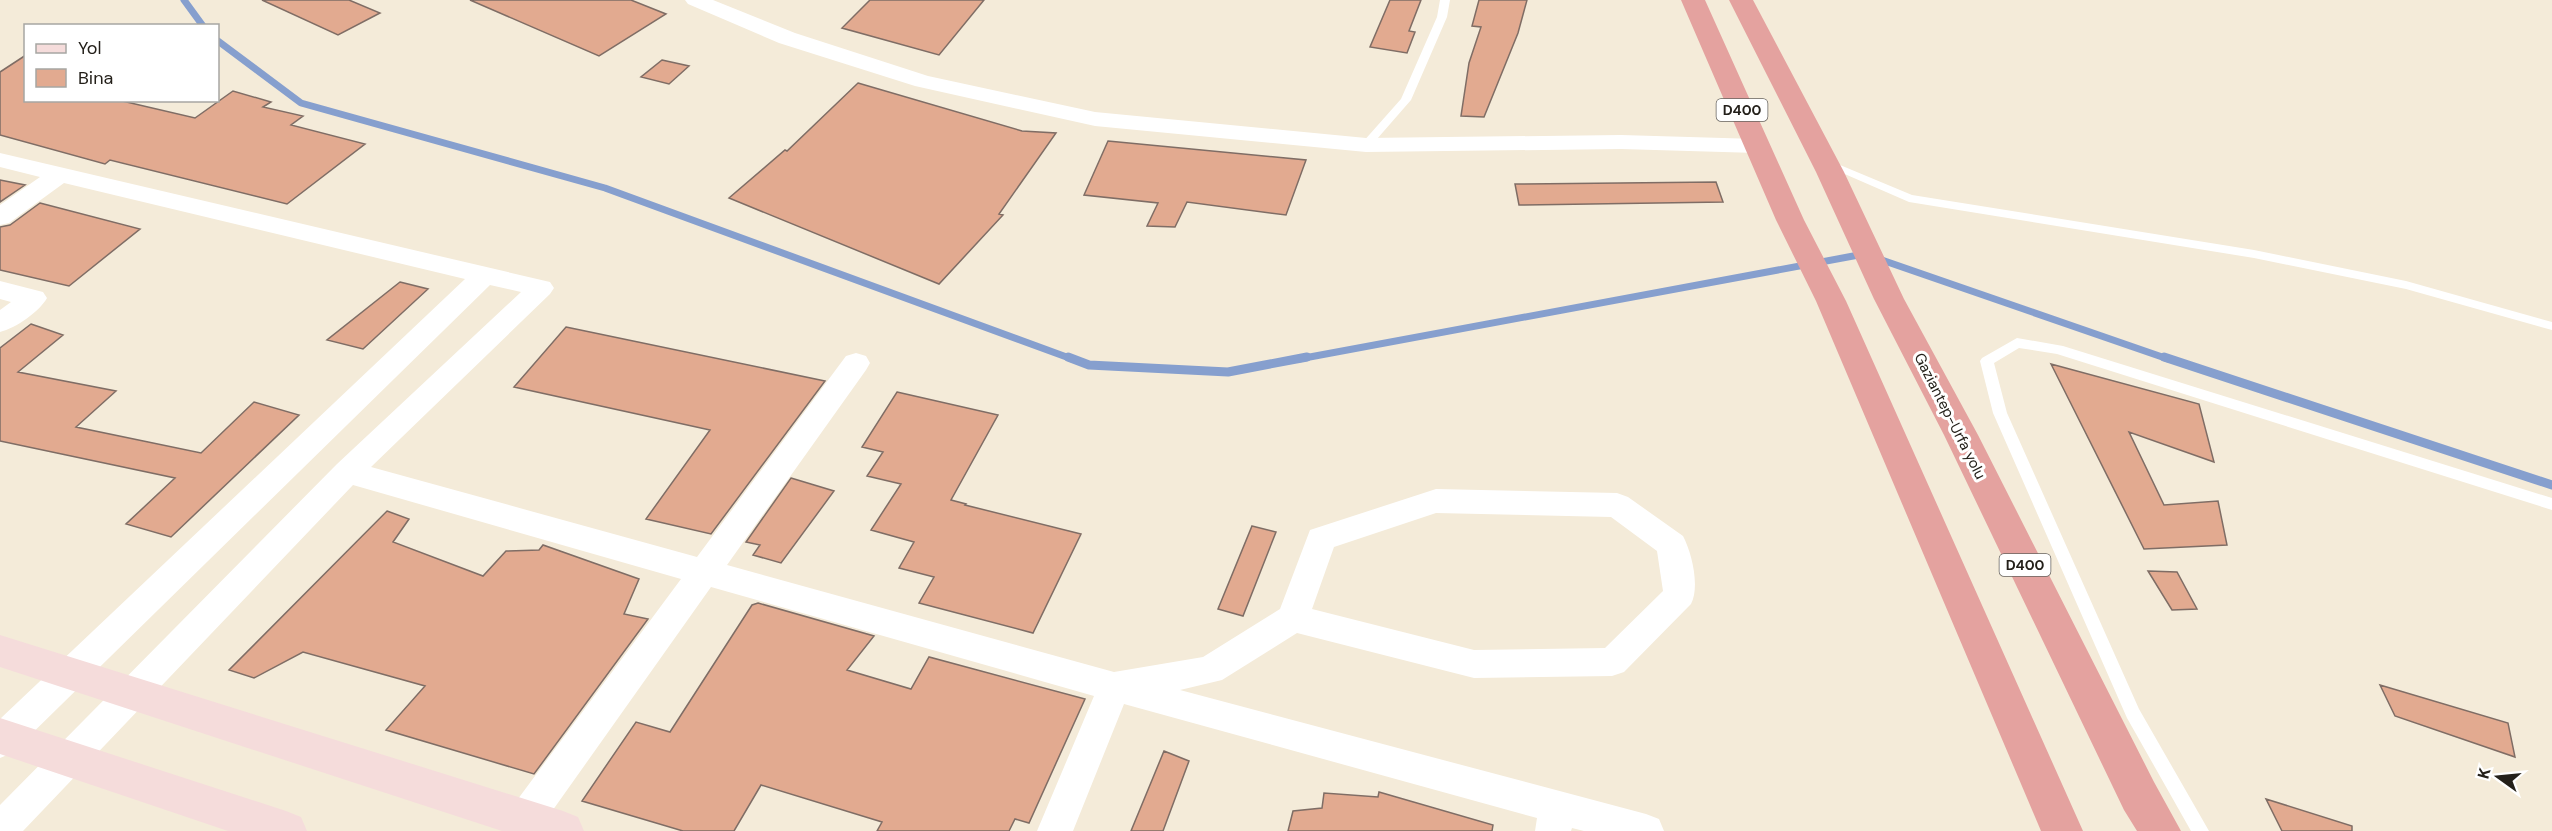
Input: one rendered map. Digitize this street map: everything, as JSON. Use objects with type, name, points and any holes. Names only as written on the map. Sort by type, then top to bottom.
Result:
[{"type":"highway","name":"D400","points":[[1693,0],[1790,220],[1831,301],[2062,831]]},
{"type":"highway","name":"Gaziantep-Urfa yolu","points":[[1741,0],[1825,162],[1889,298],[1961,435],[2139,796],[2160,831]]},
{"type":"main road","points":[[0,651],[563,831]]},
{"type":"main road","points":[[2,739],[286,831]]},
{"type":"street","points":[[695,0],[787,38],[923,81],[1084,116],[1366,145],[1621,142],[1757,146]]},
{"type":"street","points":[[0,160],[541,288],[347,472],[0,830]]},
{"type":"street","points":[[0,217],[60,174]]},
{"type":"street","points":[[2,739],[486,274]]},
{"type":"street","points":[[0,290],[34,298],[0,323]]},
{"type":"street","points":[[525,819],[856,363]]},
{"type":"street","points":[[347,472],[1114,687],[1555,818],[1646,831]]},
{"type":"street","points":[[1114,687],[1210,670],[1293,618],[1321,539],[1437,501],[1617,505],[1672,545],[1680,595],[1612,662],[1474,664],[1293,618]]},
{"type":"street","points":[[1055,831],[1114,687]]},
{"type":"lane","points":[[1366,145],[1406,100],[1442,17],[1445,0]]},
{"type":"lane","points":[[1825,162],[1910,198],[2254,254],[2406,285],[2552,326]]},
{"type":"lane","points":[[2200,831],[2133,713],[2000,413],[1987,361],[2017,343],[2058,349],[2552,504]]},
{"type":"building","points":[[262,0],[349,0],[380,13],[338,35]]},
{"type":"building","points":[[470,0],[631,0],[666,14],[599,56]]},
{"type":"building","points":[[870,0],[984,0],[939,55],[842,28]]},
{"type":"building","points":[[1390,0],[1421,0],[1409,31],[1415,32],[1407,53],[1370,47]]},
{"type":"building","points":[[1479,0],[1527,0],[1518,33],[1484,117],[1461,116],[1469,63],[1481,27],[1472,26]]},
{"type":"building","points":[[24,56],[24,102],[127,102],[195,118],[233,91],[271,102],[263,107],[303,116],[291,125],[365,144],[287,204],[110,160],[105,164],[0,135],[0,72]]},
{"type":"building","points":[[662,60],[689,66],[669,84],[641,77]]},
{"type":"building","points":[[858,83],[1022,131],[1056,133],[999,214],[1003,215],[939,284],[729,198],[785,150],[787,151]]},
{"type":"building","points":[[1108,141],[1306,160],[1286,215],[1187,202],[1175,227],[1147,226],[1158,203],[1084,195]]},
{"type":"building","points":[[0,180],[25,185],[0,202]]},
{"type":"building","points":[[1716,182],[1723,202],[1519,205],[1515,184]]},
{"type":"building","points":[[40,203],[140,229],[69,286],[0,270],[0,227],[10,225]]},
{"type":"building","points":[[400,282],[428,289],[363,349],[327,340]]},
{"type":"building","points":[[31,324],[63,335],[18,372],[116,391],[76,427],[201,453],[254,402],[299,415],[171,537],[126,524],[175,478],[0,441],[0,348]]},
{"type":"building","points":[[566,327],[825,381],[711,534],[646,519],[710,430],[514,387]]},
{"type":"building","points":[[2051,364],[2199,404],[2214,462],[2129,432],[2164,505],[2218,501],[2227,545],[2144,549]]},
{"type":"building","points":[[897,392],[998,415],[951,500],[1081,534],[1033,633],[919,603],[934,577],[899,568],[914,542],[871,530],[901,484],[867,476],[883,452],[862,447]]},
{"type":"building","points":[[791,478],[834,491],[781,563],[753,555],[760,545],[746,542]]},
{"type":"building","points":[[387,511],[409,519],[393,542],[483,576],[506,551],[539,550],[543,545],[639,579],[624,614],[648,619],[534,774],[386,730],[425,686],[303,652],[254,678],[229,670]]},
{"type":"building","points":[[1252,526],[1276,532],[1243,616],[1218,609]]},
{"type":"building","points":[[2148,571],[2177,572],[2197,609],[2172,610]]},
{"type":"building","points":[[758,603],[874,636],[847,670],[911,689],[929,657],[1085,699],[1029,823],[1015,819],[1009,831],[877,831],[882,822],[761,785],[734,831],[683,831],[582,801],[636,722],[670,732],[752,605]]},
{"type":"building","points":[[2380,685],[2508,723],[2515,757],[2395,716]]},
{"type":"building","points":[[1164,751],[1189,761],[1163,831],[1131,831]]},
{"type":"building","points":[[1379,792],[1493,825],[1492,831],[1288,831],[1293,811],[1322,808],[1324,793],[1378,797]]},
{"type":"building","points":[[2266,799],[2352,826],[2352,831],[2282,831]]},
{"type":"waterway","points":[[184,0],[202,24]]},
{"type":"waterway","points":[[219,42],[301,103],[605,188],[1072,359]]},
{"type":"waterway","points":[[1299,359],[1864,254]]},
{"type":"waterway","points":[[1876,258],[2168,359]]},
{"type":"waterway","points":[[1068,357],[1089,365],[1228,372],[1307,357]]},
{"type":"waterway","points":[[2164,357],[2552,485]]}]
